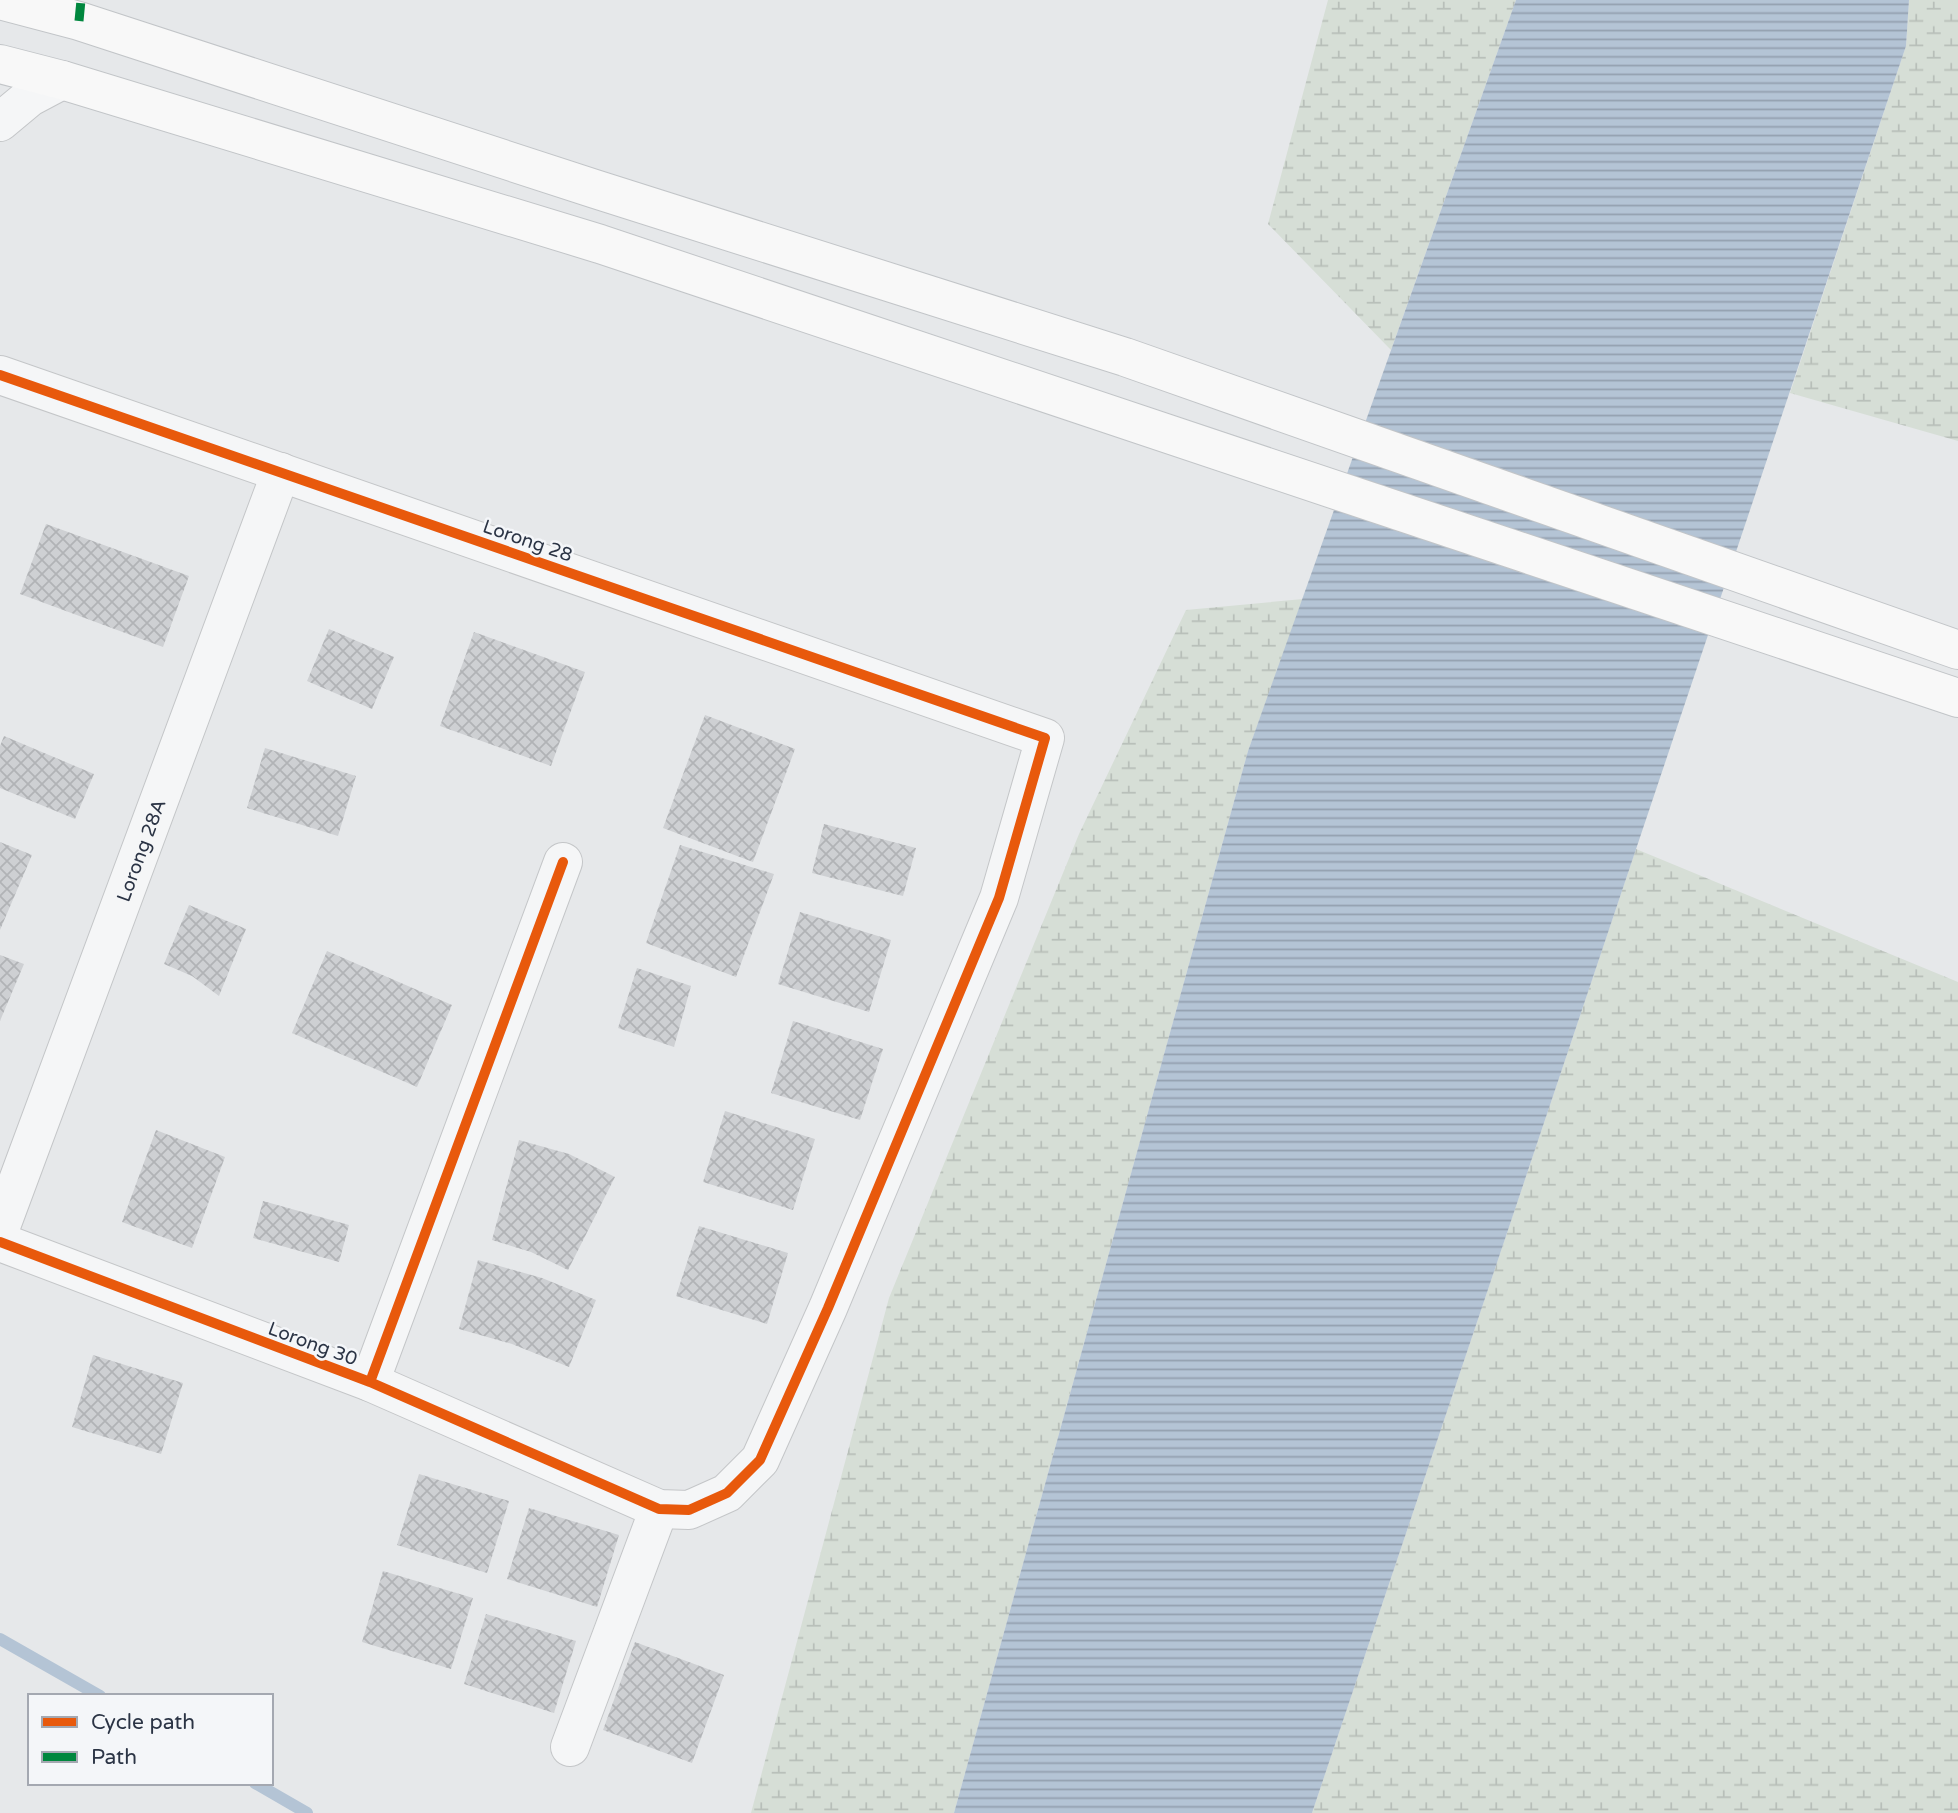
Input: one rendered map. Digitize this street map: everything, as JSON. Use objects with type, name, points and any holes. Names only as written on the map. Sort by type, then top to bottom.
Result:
[{"type":"main road","points":[[0,0],[79,21],[595,189],[1125,357],[1958,650]]},
{"type":"main road","points":[[0,64],[62,80],[600,244],[1958,698]]},
{"type":"street","points":[[0,122],[30,97],[62,80]]},
{"type":"street","name":"Lorong 28","points":[[0,375],[1045,738],[999,898],[828,1308],[760,1460],[727,1493],[674,1509]]},
{"type":"street","name":"Lorong 28A","points":[[0,1229],[281,472]]},
{"type":"street","points":[[370,1382],[563,862]]},
{"type":"street","name":"Lorong 30","points":[[0,1242],[370,1382],[674,1509]]},
{"type":"street","points":[[570,1747],[674,1509]]},
{"type":"green space","points":[[1328,0],[1516,0],[1391,350],[1268,224]]},
{"type":"green space","points":[[1909,0],[1958,0],[1958,441],[1790,393],[1906,46]]},
{"type":"green space","points":[[1303,599],[1248,751],[954,1813],[751,1813],[889,1298],[1079,834],[1186,610]]},
{"type":"green space","points":[[1636,849],[1958,982],[1958,1813],[1312,1813]]},
{"type":"water","points":[[1516,0],[1909,0],[1906,46],[1312,1813],[954,1813],[1248,751]]},
{"type":"building","points":[[46,524],[189,576],[163,647],[20,594]]},
{"type":"building","points":[[329,629],[394,657],[372,709],[307,681]]},
{"type":"building","points":[[474,632],[585,672],[551,766],[440,726]]},
{"type":"building","points":[[705,715],[795,749],[753,862],[663,828]]},
{"type":"building","points":[[4,736],[94,774],[75,819],[0,788],[0,746]]},
{"type":"building","points":[[265,748],[356,776],[338,836],[247,808]]},
{"type":"building","points":[[824,824],[916,848],[903,896],[812,873]]},
{"type":"building","points":[[0,842],[32,855],[0,930]]},
{"type":"building","points":[[680,845],[774,874],[736,977],[646,943]]},
{"type":"building","points":[[189,905],[246,929],[219,996],[192,976],[164,964]]},
{"type":"building","points":[[800,912],[891,940],[869,1012],[778,984]]},
{"type":"building","points":[[327,951],[452,1005],[417,1087],[292,1033]]},
{"type":"building","points":[[0,955],[24,964],[0,1021]]},
{"type":"building","points":[[637,968],[691,986],[674,1047],[618,1028]]},
{"type":"building","points":[[793,1021],[883,1049],[860,1120],[771,1093]]},
{"type":"building","points":[[725,1111],[815,1139],[793,1210],[703,1182]]},
{"type":"building","points":[[156,1130],[225,1157],[192,1248],[122,1222]]},
{"type":"building","points":[[519,1140],[569,1154],[615,1177],[568,1270],[531,1252],[492,1240]]},
{"type":"building","points":[[263,1201],[349,1225],[339,1262],[253,1238]]},
{"type":"building","points":[[699,1226],[788,1253],[767,1324],[676,1296]]},
{"type":"building","points":[[478,1260],[542,1278],[596,1300],[569,1367],[512,1344],[459,1329]]},
{"type":"building","points":[[93,1355],[183,1383],[161,1454],[72,1427]]},
{"type":"building","points":[[419,1474],[509,1501],[487,1573],[397,1545]]},
{"type":"building","points":[[529,1508],[619,1535],[597,1607],[507,1579]]},
{"type":"building","points":[[383,1571],[473,1598],[451,1669],[362,1642]]},
{"type":"building","points":[[486,1614],[576,1641],[554,1713],[464,1684]]},
{"type":"building","points":[[635,1642],[724,1675],[692,1763],[603,1730]]},
{"type":"waterway","points":[[0,1639],[96,1694]]},
{"type":"waterway","points":[[258,1785],[307,1813]]},
{"type":"marked path","points":[[79,21],[81,0]]},
{"type":"cycle path","points":[[0,375],[1045,738],[999,898],[828,1308],[760,1460],[727,1493],[689,1510],[659,1509],[370,1382],[0,1242]]},
{"type":"cycle path","points":[[370,1382],[563,862]]}]
